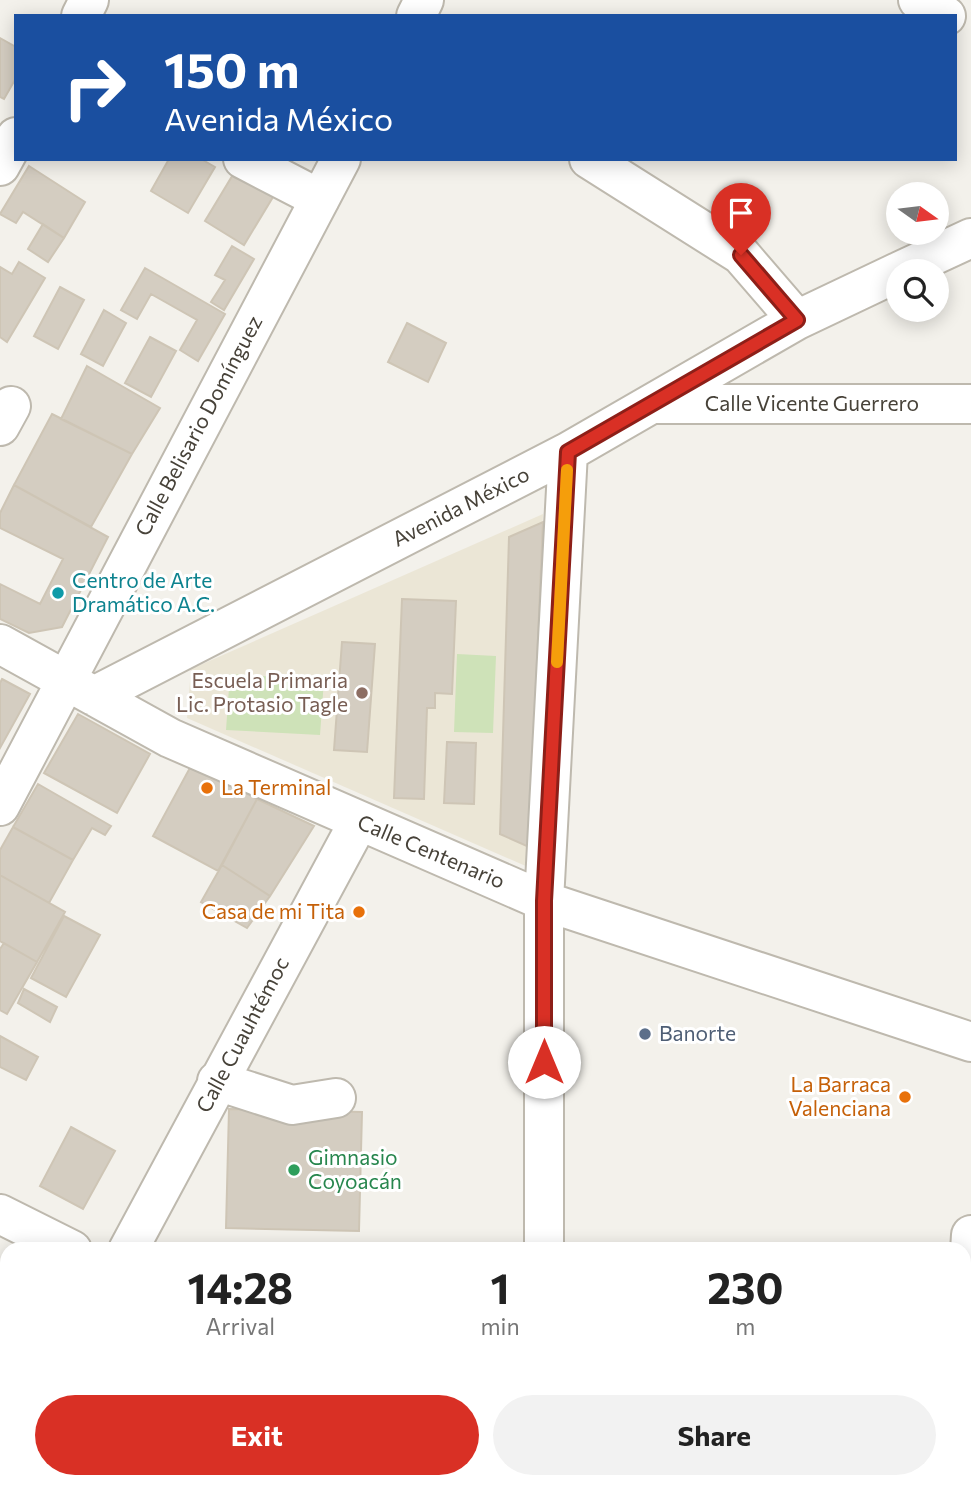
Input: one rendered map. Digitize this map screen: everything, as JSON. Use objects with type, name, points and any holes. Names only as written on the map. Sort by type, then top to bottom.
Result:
[{"type":"street","points":[[918,0],[942,14]]},
{"type":"street","points":[[0,166],[14,141]]},
{"type":"street","points":[[247,161],[320,199]]},
{"type":"street","name":"Calle Belisario Domínguez","points":[[0,806],[10,764],[79,687],[340,161]]},
{"type":"street","points":[[592,161],[741,255],[797,320]]},
{"type":"street","name":"Avenida México","points":[[927,259],[971,238]]},
{"type":"street","name":"Avenida México","points":[[79,687],[568,452],[797,320],[886,278]]},
{"type":"street","name":"Calle Vicente Guerrero","points":[[654,404],[971,404]]},
{"type":"street","points":[[544,1242],[544,901],[568,452]]},
{"type":"street","name":"Calle Centenario","points":[[0,644],[170,737],[544,901],[971,1042]]},
{"type":"street","name":"Calle Cuauhtémoc","points":[[132,1242],[359,821]]},
{"type":"street","points":[[217,1081],[292,1105],[336,1098]]},
{"type":"street","points":[[0,1214],[56,1242]]},
{"type":"shaded area","name":"Escuela Primaria Lic. Protasio Tagle","points":[[543,514],[528,867],[187,718],[191,669]]},
{"type":"green space","points":[[457,654],[496,656],[493,733],[454,732]]},
{"type":"green space","points":[[230,674],[324,680],[320,735],[226,730]]},
{"type":"building","points":[[0,38],[14,46],[14,82],[4,99],[0,97]]},
{"type":"building","points":[[168,161],[204,161],[215,167],[188,213],[151,191]]},
{"type":"building","points":[[29,166],[85,202],[64,238],[23,212],[16,223],[0,214]]},
{"type":"building","points":[[234,173],[273,197],[244,245],[205,221]]},
{"type":"building","points":[[43,224],[64,238],[48,262],[28,249]]},
{"type":"building","points":[[232,246],[254,259],[224,310],[211,302],[225,280],[215,275]]},
{"type":"building","points":[[19,262],[45,278],[7,342],[0,337],[0,267],[12,274]]},
{"type":"building","points":[[145,268],[225,314],[198,361],[180,350],[197,320],[151,294],[137,319],[121,310]]},
{"type":"building","points":[[60,287],[84,300],[58,349],[34,336]]},
{"type":"building","points":[[104,310],[126,323],[103,366],[81,354]]},
{"type":"building","points":[[407,323],[446,343],[428,382],[388,362]]},
{"type":"building","points":[[150,337],[176,351],[151,397],[125,383]]},
{"type":"building","points":[[87,366],[160,408],[132,454],[61,419]]},
{"type":"building","points":[[52,414],[132,454],[91,527],[14,485]]},
{"type":"building","points":[[14,485],[108,537],[62,627],[29,633],[0,619],[0,584],[40,604],[63,559],[0,528],[0,513]]},
{"type":"building","points":[[543,522],[529,847],[500,834],[509,537]]},
{"type":"building","points":[[402,599],[456,601],[452,694],[435,693],[435,708],[427,708],[424,799],[394,798]]},
{"type":"building","points":[[342,642],[375,644],[367,752],[334,750]]},
{"type":"building","points":[[2,679],[30,694],[0,748],[0,683]]},
{"type":"building","points":[[78,714],[150,754],[117,813],[44,773]]},
{"type":"building","points":[[447,742],[476,743],[474,804],[444,803]]},
{"type":"building","points":[[192,764],[257,799],[218,871],[153,836]]},
{"type":"building","points":[[38,784],[111,826],[105,835],[92,828],[73,860],[13,827]]},
{"type":"building","points":[[257,799],[314,826],[270,896],[222,865]]},
{"type":"building","points":[[13,827],[73,860],[49,903],[0,875],[0,850]]},
{"type":"building","points":[[222,865],[270,896],[247,928],[201,902]]},
{"type":"building","points":[[0,875],[65,912],[37,962],[0,941]]},
{"type":"building","points":[[64,916],[100,935],[66,997],[31,978]]},
{"type":"building","points":[[4,943],[37,962],[7,1014],[0,1010],[0,949]]},
{"type":"building","points":[[24,989],[57,1007],[50,1022],[18,1003]]},
{"type":"building","points":[[0,1036],[38,1057],[26,1080],[0,1067]]},
{"type":"building","name":"Gimnasio Coyoacán","points":[[229,1109],[362,1112],[359,1231],[226,1228]]},
{"type":"building","points":[[71,1127],[115,1151],[83,1209],[40,1186]]},
{"type":"slow traffic","points":[[557,662],[567,470]]},
{"type":"place","name":"Centro de Arte Dramático A.C.","points":[[58,593]]},
{"type":"place","name":"Escuela Primaria Lic. Protasio Tagle","points":[[362,693]]},
{"type":"place","name":"La Terminal","points":[[207,788]]},
{"type":"place","name":"Casa de mi Tita","points":[[359,912]]},
{"type":"place","name":"Banorte","points":[[645,1034]]},
{"type":"place","name":"La Barraca Valenciana","points":[[905,1097]]},
{"type":"place","name":"Gimnasio Coyoacán","points":[[294,1170]]},
{"type":"route","points":[[544,1062],[544,901],[568,452],[797,320],[741,255]]}]
